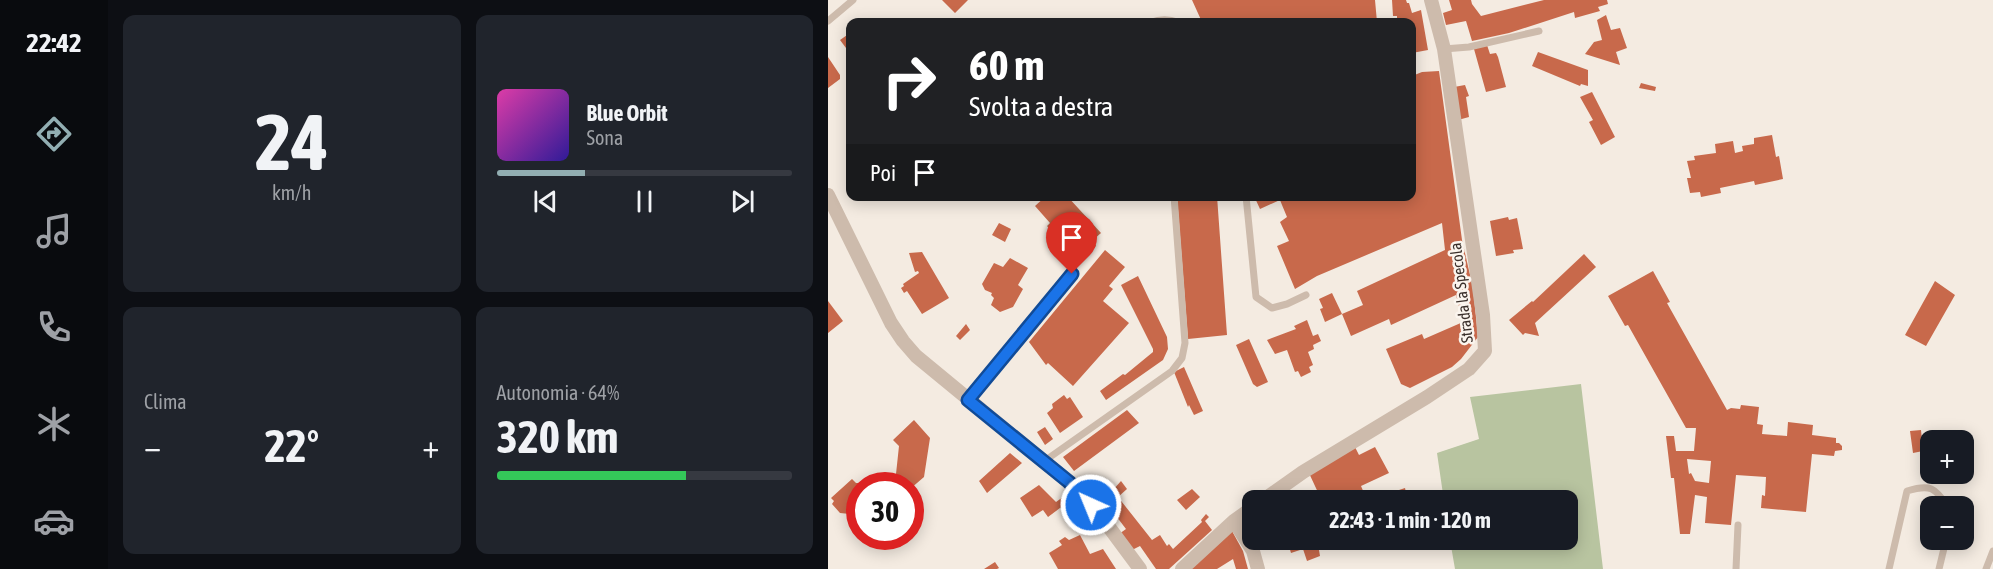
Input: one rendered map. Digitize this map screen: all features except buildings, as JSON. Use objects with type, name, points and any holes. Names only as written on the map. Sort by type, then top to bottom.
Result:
[{"type":"street","name":"Strada la Specola","points":[[1278,490],[1469,369],[1485,351],[1483,315],[1444,49],[1431,0]]},
{"type":"street","points":[[828,195],[891,323],[903,341],[916,356],[1069,482],[1094,508],[1140,569]]},
{"type":"street","points":[[1182,569],[1242,515]]},
{"type":"street","points":[[1234,521],[1253,551],[1258,569]]},
{"type":"lane","points":[[828,21],[853,0]]},
{"type":"lane","points":[[1444,49],[1469,47],[1539,32]]},
{"type":"lane","points":[[1043,462],[1172,371],[1182,358],[1185,343],[1173,201]]},
{"type":"lane","points":[[1246,201],[1256,297],[1272,308],[1306,295]]},
{"type":"lane","points":[[968,400],[1072,274]]},
{"type":"lane","points":[[1888,569],[1907,491],[1924,486],[1938,492],[1941,496]]},
{"type":"lane","points":[[1736,569],[1738,525]]},
{"type":"lane","points":[[1939,569],[1944,550]]},
{"type":"lane","points":[[1986,569],[1993,551]]},
{"type":"green space","points":[[1581,384],[1603,569],[1455,569],[1452,550],[1578,550],[1578,490],[1442,490],[1437,453],[1479,439],[1470,397]]},
{"type":"route","points":[[1072,274],[968,400],[1069,482],[1091,505]]}]
